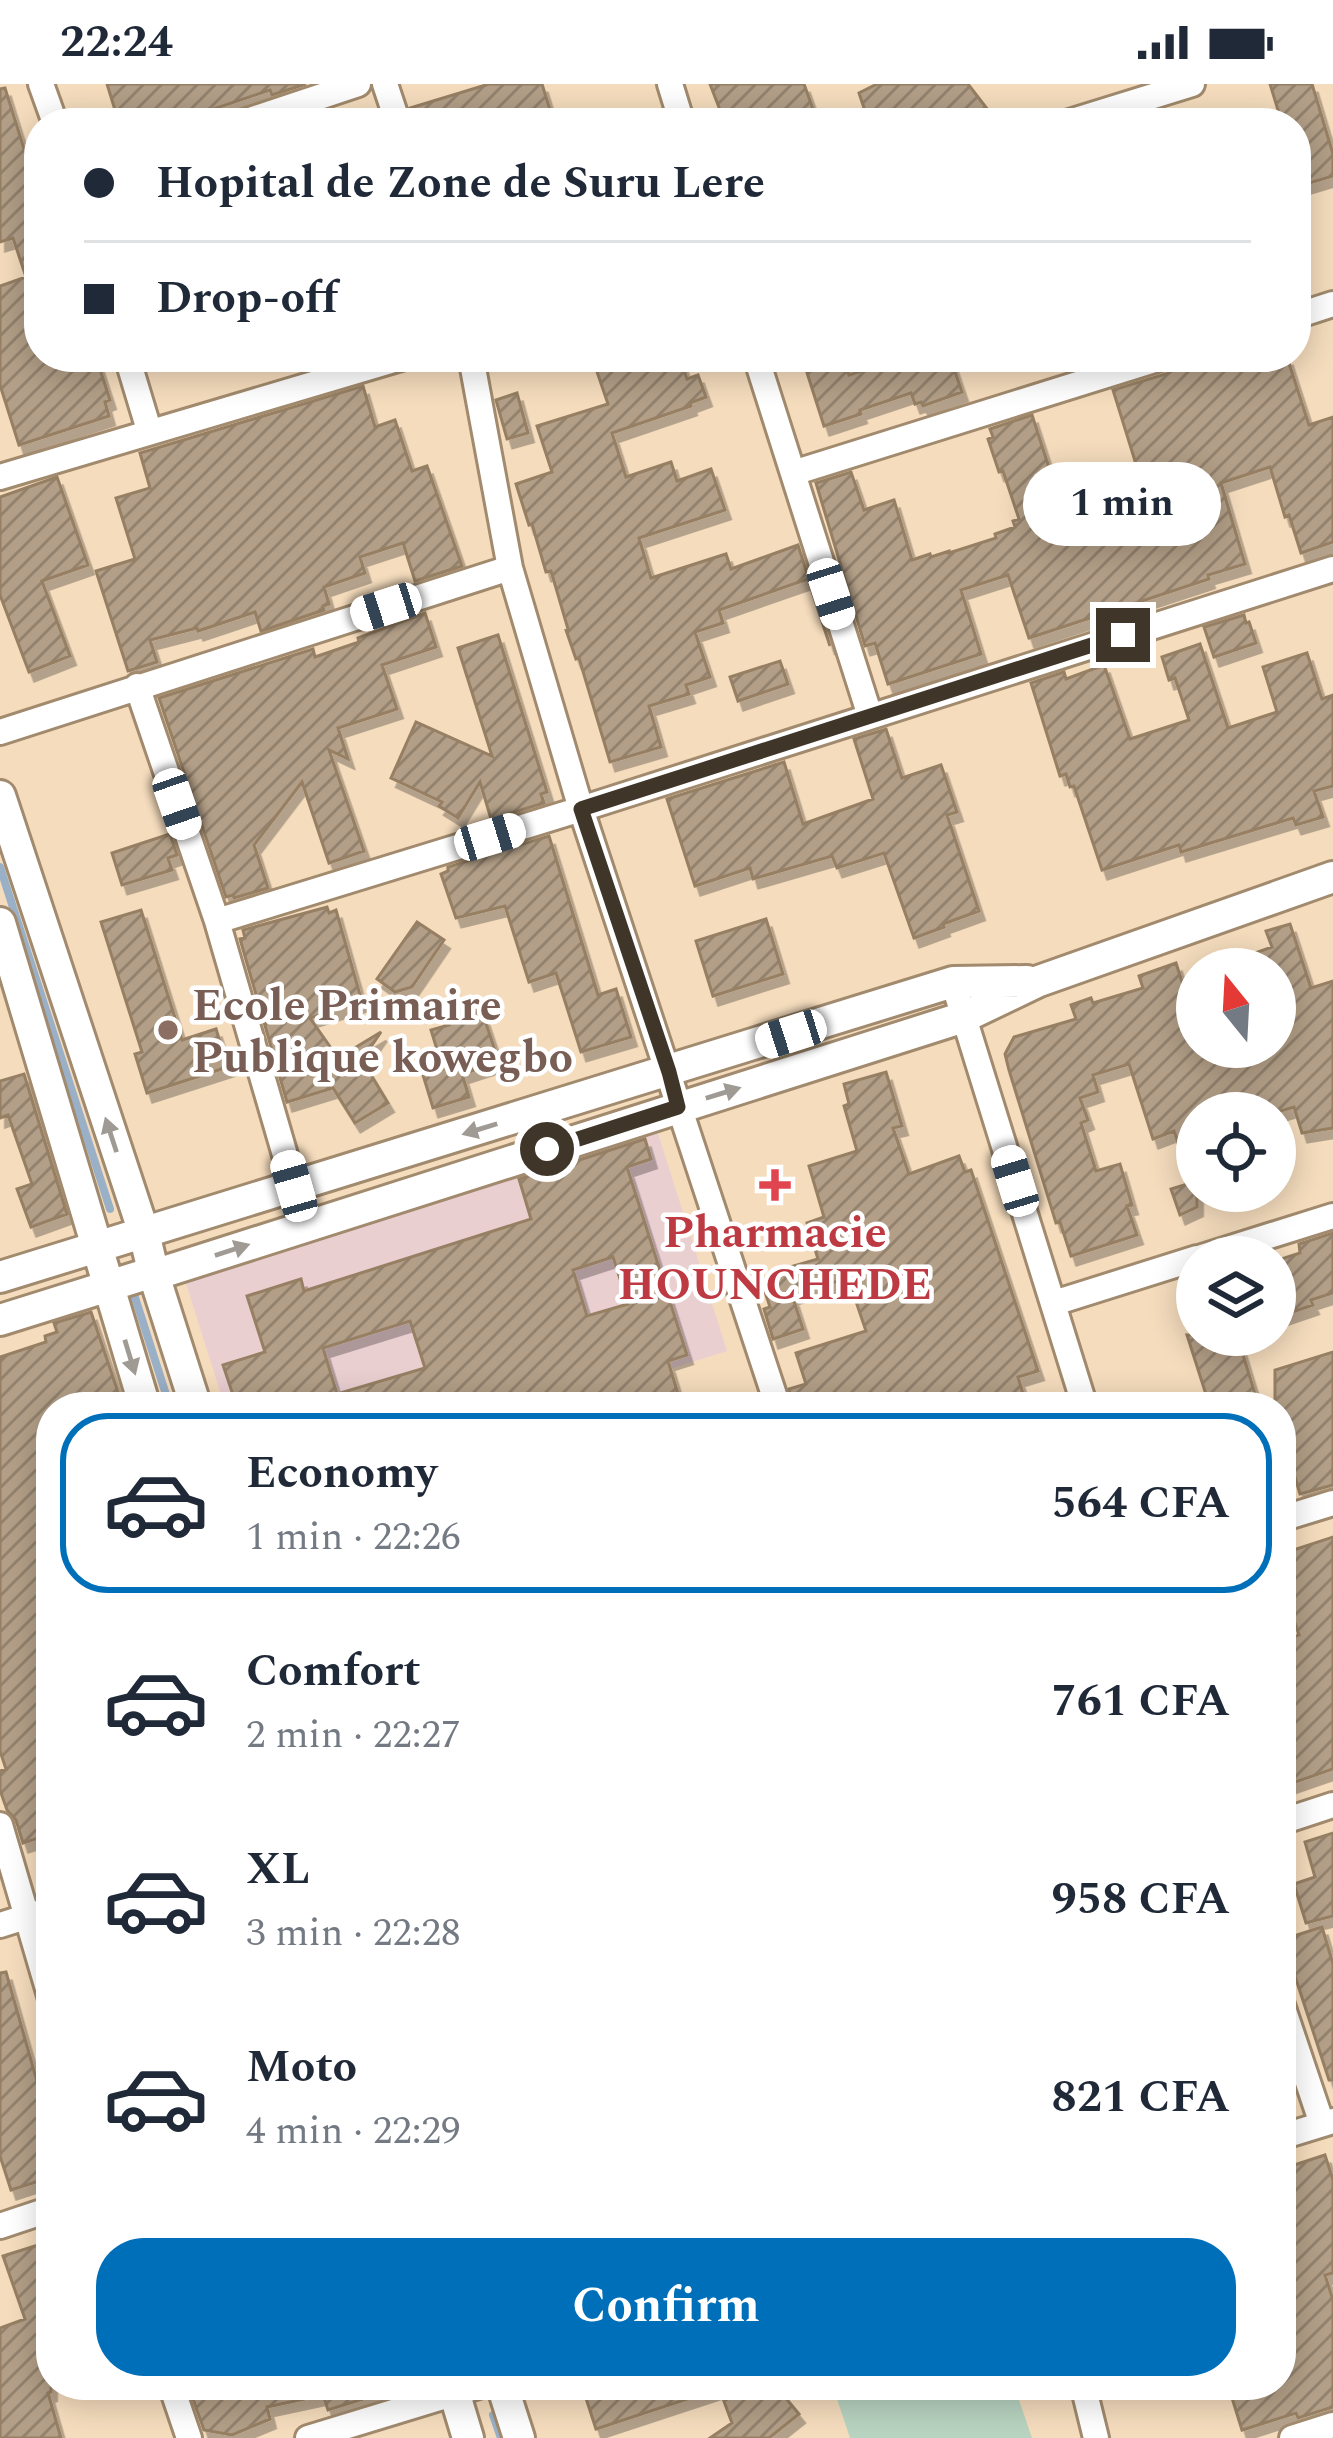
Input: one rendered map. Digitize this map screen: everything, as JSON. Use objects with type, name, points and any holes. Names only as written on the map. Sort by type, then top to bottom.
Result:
[{"type":"street","points":[[286,108],[358,84]]},
{"type":"street","points":[[1114,108],[1192,84]]},
{"type":"street","points":[[132,372],[149,430]]},
{"type":"street","points":[[0,476],[352,372]]},
{"type":"street","points":[[474,372],[510,568],[581,809],[773,1392]]},
{"type":"street","points":[[761,372],[870,716]]},
{"type":"street","points":[[793,473],[1116,372]]},
{"type":"street","points":[[0,732],[510,568]]},
{"type":"street","points":[[217,922],[1333,569]]},
{"type":"street","points":[[137,686],[217,922],[294,1186]]},
{"type":"street","points":[[0,796],[144,1233],[191,1392]]},
{"type":"street","points":[[0,1320],[964,1017],[1039,981],[1333,877]]},
{"type":"street","points":[[0,923],[141,1392]]},
{"type":"street","points":[[0,1276],[953,982],[1039,981]]},
{"type":"street","points":[[953,982],[1080,1392]]},
{"type":"street","points":[[1269,1236],[1333,1216]]},
{"type":"street","points":[[1054,1304],[1176,1265]]},
{"type":"street","points":[[1296,1514],[1333,1503]]},
{"type":"street","points":[[1296,1817],[1333,1805]]},
{"type":"street","points":[[0,1825],[36,1906]]},
{"type":"street","points":[[0,1925],[36,1914]]},
{"type":"street","points":[[1296,2040],[1328,2122],[1296,2132]]},
{"type":"street","points":[[0,2226],[36,2214]]},
{"type":"street","points":[[176,2400],[188,2438]]},
{"type":"street","points":[[308,2438],[426,2400]]},
{"type":"street","points":[[464,2400],[468,2438]]},
{"type":"street","points":[[507,2400],[519,2438]]},
{"type":"street","points":[[1087,2400],[1096,2438]]},
{"type":"street","points":[[1292,2438],[1333,2426]]},
{"type":"shaded area","points":[[655,1124],[727,1351],[597,1392],[220,1392],[183,1274]]},
{"type":"green space","points":[[837,2400],[1019,2400],[1032,2438],[850,2438]]},
{"type":"building","points":[[107,84],[306,84],[217,108],[114,108]]},
{"type":"building","points":[[489,84],[542,84],[549,108],[410,108]]},
{"type":"building","points":[[710,84],[804,84],[813,108],[719,108]]},
{"type":"building","points":[[877,84],[968,84],[986,108],[864,108],[859,93]]},
{"type":"building","points":[[1270,84],[1312,84],[1333,154],[1333,176],[1311,183],[1311,108],[1277,108]]},
{"type":"building","points":[[5,88],[24,149],[24,271],[13,238],[0,242],[0,89]]},
{"type":"building","points":[[24,278],[24,372],[101,372],[110,400],[105,402],[109,416],[19,445],[0,385],[0,286]]},
{"type":"building","points":[[597,372],[685,372],[687,379],[698,375],[706,397],[612,433],[626,477],[671,462],[677,481],[711,469],[725,510],[639,538],[651,578],[726,554],[731,569],[798,545],[830,646],[808,579],[719,610],[723,623],[695,632],[710,677],[686,685],[689,694],[649,706],[661,747],[610,762],[551,571],[546,572],[516,484],[552,472],[537,426],[608,404]]},
{"type":"building","points":[[807,372],[955,372],[962,392],[923,406],[915,404],[911,393],[824,426]]},
{"type":"building","points":[[1292,372],[1309,425],[1333,417],[1333,542],[1301,553],[1270,467],[1221,483],[1245,564],[1029,638],[1008,575],[961,590],[981,654],[888,684],[875,643],[865,646],[816,483],[851,472],[864,510],[894,500],[912,560],[949,553],[1015,527],[1013,521],[1019,519],[988,439],[993,437],[990,429],[1032,415],[1063,511],[1144,490],[1113,390],[1169,373]]},
{"type":"building","points":[[363,386],[375,427],[395,420],[412,471],[427,466],[462,566],[415,581],[403,543],[360,557],[365,573],[324,587],[329,604],[324,610],[261,631],[255,612],[198,631],[150,640],[157,662],[128,671],[96,571],[135,559],[116,498],[150,488],[140,453]]},
{"type":"building","points":[[517,393],[528,433],[507,439],[496,400]]},
{"type":"building","points":[[57,477],[88,565],[42,581],[70,656],[29,672],[0,595],[0,497]]},
{"type":"building","points":[[425,613],[436,647],[382,665],[397,709],[338,728],[348,759],[329,750],[364,851],[329,863],[302,782],[254,845],[268,888],[226,897],[159,698],[313,649],[315,657]]},
{"type":"building","points":[[1244,615],[1256,643],[1214,657],[1204,627]]},
{"type":"building","points":[[498,635],[547,792],[541,794],[544,803],[491,819],[480,782],[458,818],[439,806],[442,802],[391,778],[416,722],[492,756],[458,648]]},
{"type":"building","points":[[1200,644],[1228,728],[1277,712],[1263,667],[1307,653],[1322,699],[1333,695],[1333,786],[1314,791],[1323,817],[1296,825],[1293,818],[1181,852],[1179,845],[1102,870],[1074,786],[1070,787],[1066,774],[1060,776],[1031,683],[1064,672],[1066,679],[1104,665],[1130,739],[1189,720],[1175,678],[1169,680],[1162,657]]},
{"type":"building","points":[[780,661],[788,684],[738,701],[730,677]]},
{"type":"building","points":[[886,729],[902,778],[941,765],[957,812],[947,815],[979,911],[914,938],[884,853],[837,868],[832,856],[753,879],[750,868],[695,886],[667,799],[784,762],[803,824],[873,799],[854,739]]},
{"type":"building","points":[[170,834],[177,855],[168,858],[172,870],[122,885],[112,853]]},
{"type":"building","points":[[549,836],[598,995],[616,989],[631,1037],[581,1052],[556,973],[529,982],[505,906],[456,918],[441,874],[448,867]]},
{"type":"building","points":[[327,907],[329,913],[336,910],[362,1002],[310,1018],[338,1058],[381,1032],[362,1060],[388,1103],[355,1123],[333,1088],[287,1102],[240,939],[245,938],[243,930]]},
{"type":"building","points":[[141,910],[182,1040],[216,1029],[228,1067],[147,1093],[135,1054],[142,1052],[101,922]]},
{"type":"building","points":[[766,919],[783,974],[713,996],[696,941]]},
{"type":"building","points":[[417,922],[444,940],[412,987],[395,992],[377,979]]},
{"type":"building","points":[[1290,924],[1311,988],[1333,981],[1333,1128],[1302,1133],[1296,1092],[1176,1092],[1176,1137],[1174,1131],[1153,1139],[1129,1064],[1093,1075],[1098,1092],[1080,1098],[1088,1120],[1081,1123],[1096,1171],[1120,1164],[1137,1235],[1071,1256],[1060,1222],[1056,1223],[1009,1070],[1005,1054],[1014,1037],[1076,1019],[1071,1005],[1143,988],[1139,976],[1176,963],[1176,1068],[1296,1068],[1296,948],[1269,948],[1266,931]]},
{"type":"building","points":[[479,1003],[499,1062],[462,1074],[469,1097],[433,1108],[423,1075],[443,1069],[431,1030],[449,1025],[445,1014]]},
{"type":"building","points":[[886,1072],[902,1126],[893,1128],[909,1174],[959,1156],[965,1172],[971,1170],[1038,1371],[1018,1377],[1022,1392],[790,1392],[806,1384],[796,1353],[866,1331],[848,1278],[792,1295],[803,1329],[773,1339],[761,1280],[818,1259],[807,1223],[824,1217],[809,1166],[857,1151],[844,1106],[849,1104],[844,1084]]},
{"type":"building","points":[[24,1074],[67,1214],[31,1227],[17,1189],[32,1184],[8,1115],[0,1118],[0,1081]]},
{"type":"building","points":[[645,1139],[651,1159],[627,1167],[687,1355],[668,1361],[677,1392],[344,1392],[425,1368],[410,1321],[323,1348],[336,1392],[232,1392],[223,1365],[265,1352],[247,1296],[301,1279],[304,1291],[531,1219],[519,1179]],"holes":[[[613,1257],[628,1304],[587,1316],[573,1270]]]},
{"type":"building","points":[[1333,1233],[1333,1293],[1296,1311],[1296,1254],[1299,1244]]},
{"type":"building","points":[[91,1312],[118,1392],[36,1392],[36,1839],[23,1843],[0,1790],[0,1771],[6,1769],[0,1751],[0,1357],[46,1342],[45,1336],[57,1332],[54,1323]]},
{"type":"building","points":[[1333,1352],[1333,1485],[1300,1494],[1296,1392],[1275,1392],[1275,1370]]},
{"type":"building","points":[[1194,1356],[1243,1356],[1254,1392],[1205,1392]]},
{"type":"building","points":[[1333,1537],[1333,1769],[1296,1782],[1299,1635],[1296,1549]]},
{"type":"building","points":[[1333,1833],[1333,1916],[1306,1923],[1296,1890],[1296,1883],[1315,1877],[1305,1842]]},
{"type":"building","points":[[1322,1927],[1333,1964],[1333,2080],[1329,2080],[1296,1979],[1296,1935]]},
{"type":"building","points":[[6,1972],[36,2078],[36,2182],[11,2190],[0,2156],[0,1973]]},
{"type":"building","points":[[1325,2155],[1333,2180],[1333,2273],[1325,2275],[1333,2300],[1333,2407],[1242,2430],[1233,2400],[1296,2400],[1296,2164]]},
{"type":"building","points":[[36,2246],[36,2400],[50,2400],[61,2438],[0,2438],[0,2328],[25,2319],[3,2256]]},
{"type":"building","points":[[193,2400],[300,2400],[267,2407],[270,2419],[232,2435],[204,2430]]},
{"type":"building","points":[[325,2400],[360,2400],[328,2410]]},
{"type":"building","points":[[587,2400],[684,2400],[596,2429]]},
{"type":"building","points":[[724,2400],[787,2400],[799,2414],[769,2438],[710,2438],[732,2423]]},
{"type":"waterway","points":[[0,867],[110,1209]]},
{"type":"waterway","points":[[132,1288],[165,1392]]},
{"type":"waterway","points":[[493,2415],[501,2438]]},
{"type":"place","name":"Ecole Primaire Publique kowegbo","points":[[168,1030]]},
{"type":"place","name":"Pharmacie HOUNCHEDE","points":[[775,1185]]},
{"type":"route","points":[[547,1149],[678,1107],[581,809],[1123,635]]}]
